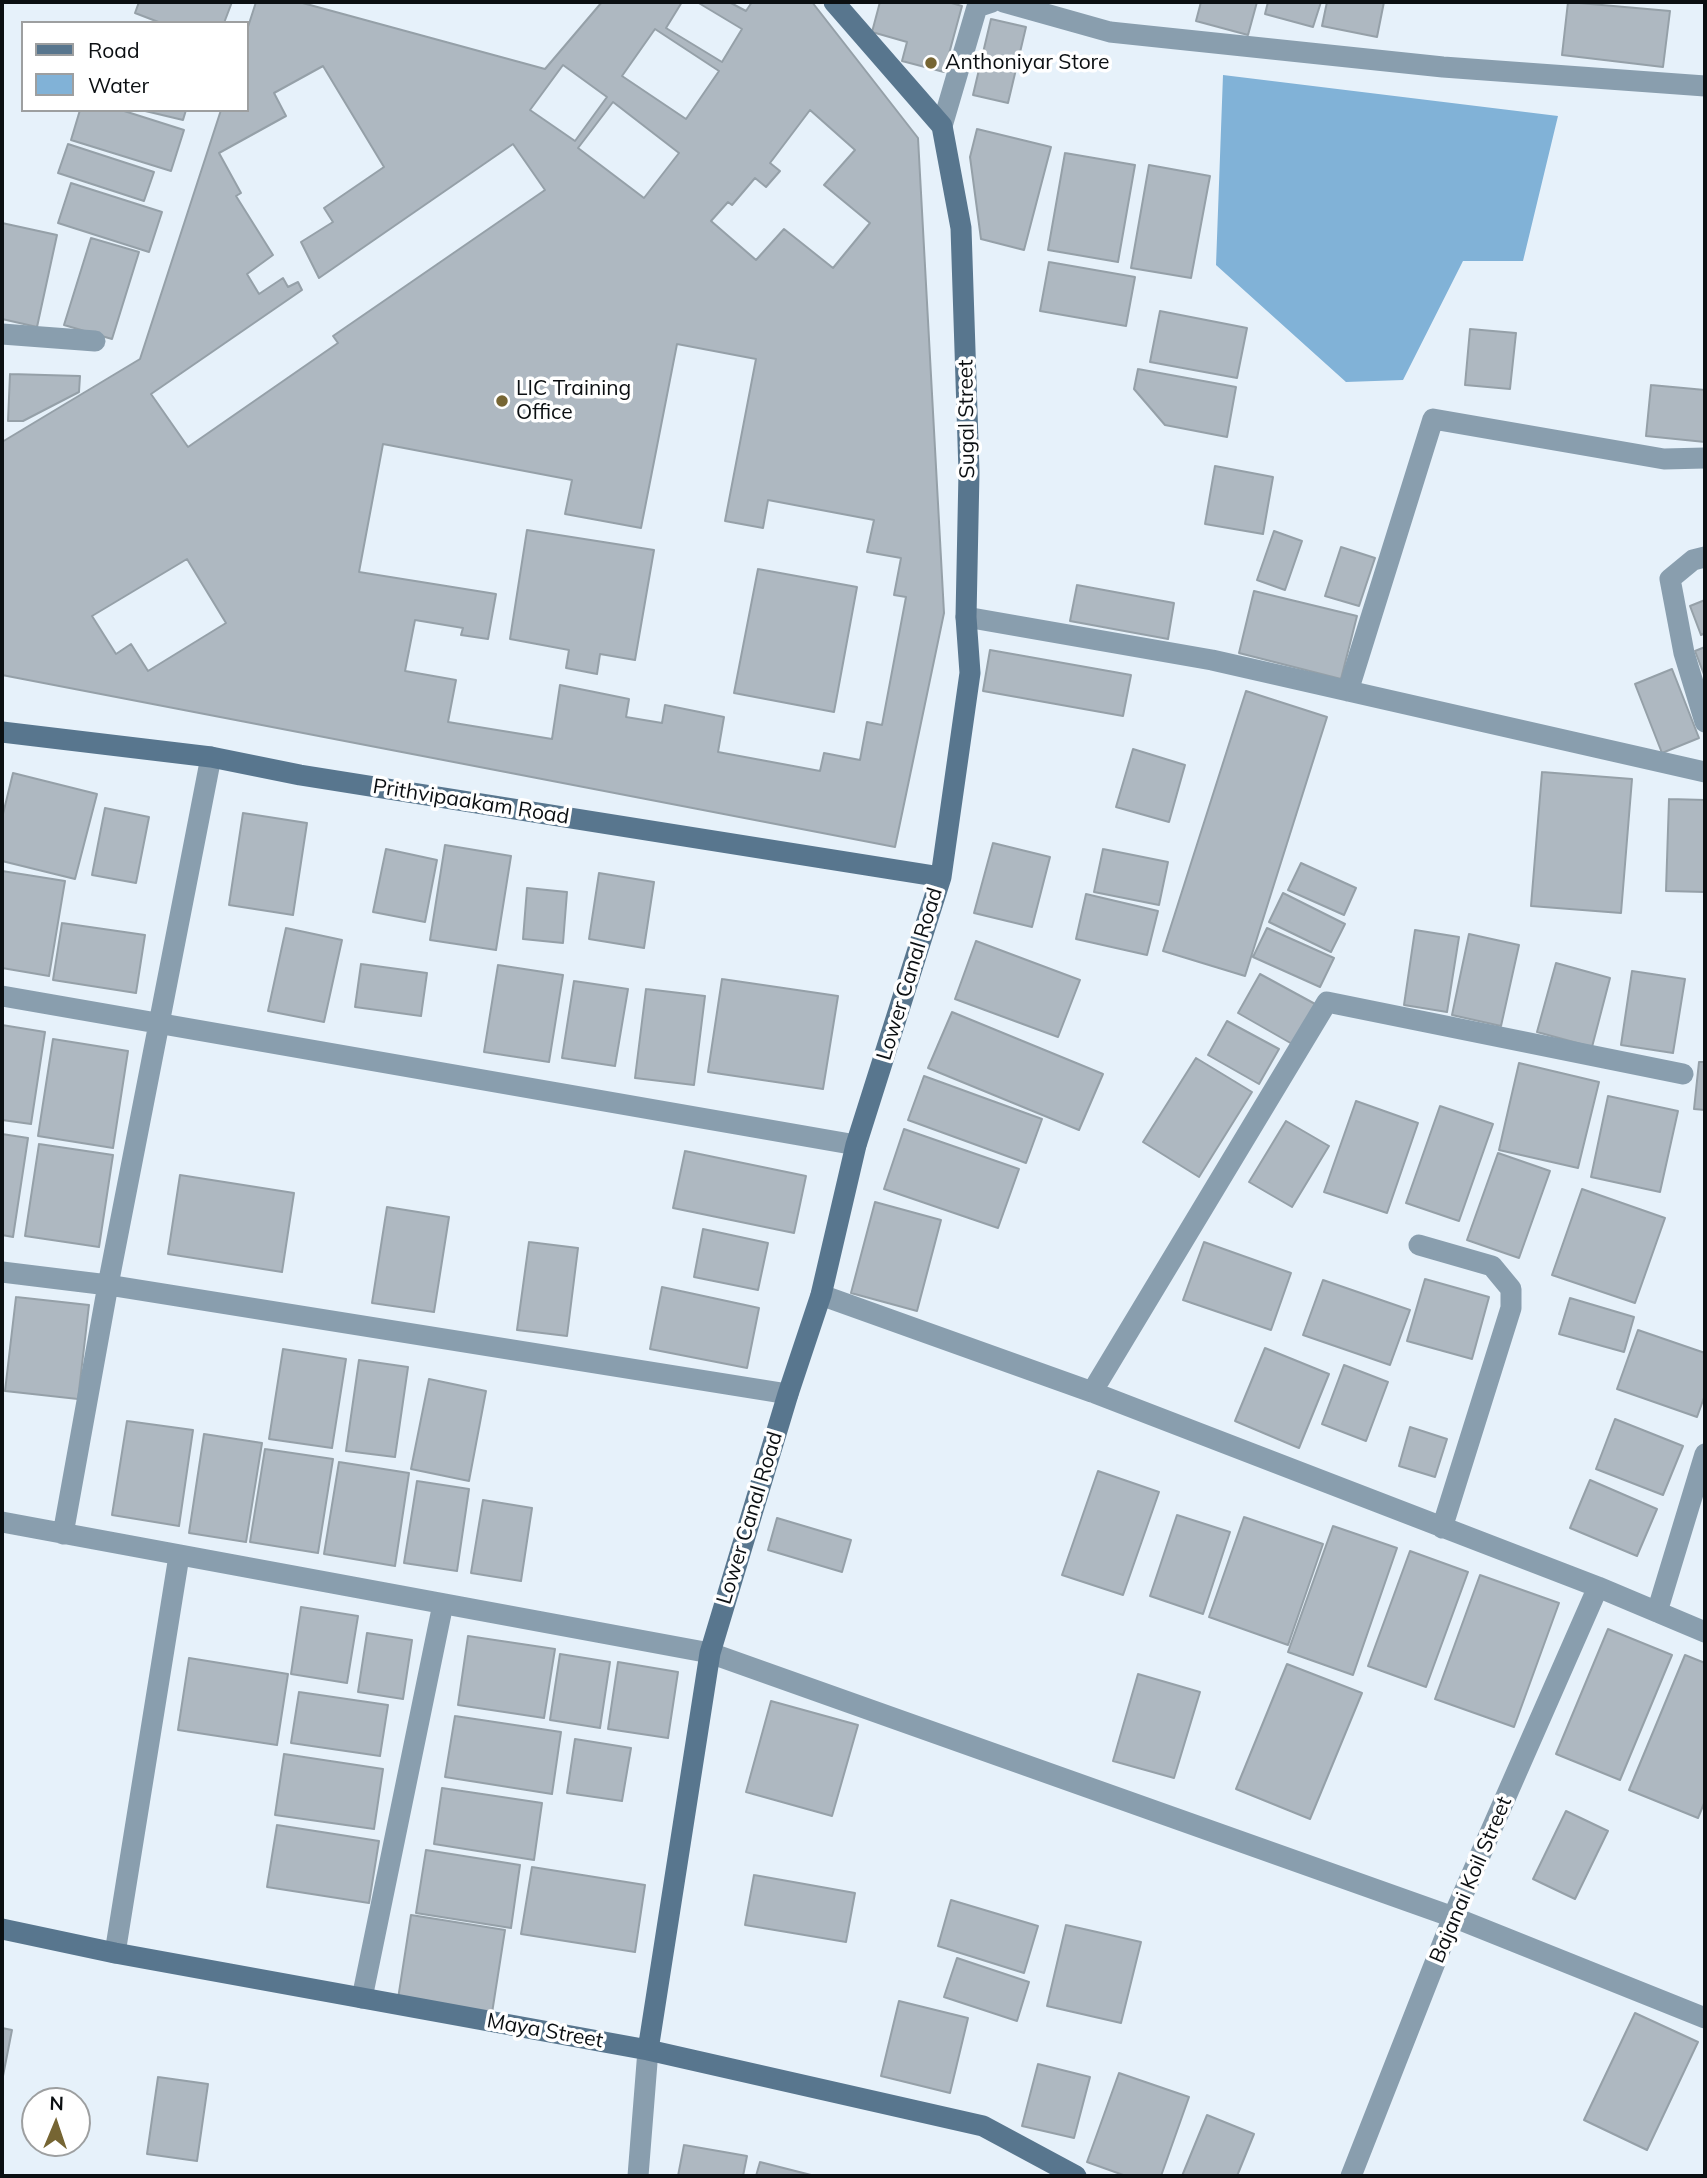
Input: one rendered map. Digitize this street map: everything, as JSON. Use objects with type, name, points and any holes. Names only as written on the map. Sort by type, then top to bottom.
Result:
[{"type":"street","points":[[942,125],[977,7],[992,2]]},
{"type":"street","points":[[1003,2],[1110,32],[1443,67],[1705,86]]},
{"type":"street","points":[[844,6],[942,125]]},
{"type":"street","name":"Sugal Street","points":[[941,877],[970,673],[966,617],[969,472],[961,228],[942,125]]},
{"type":"street","points":[[2,334],[95,341]]},
{"type":"street","points":[[1348,691],[1433,419],[1664,459],[1705,458]]},
{"type":"street","points":[[1705,557],[1693,560],[1670,579],[1684,653],[1705,722]]},
{"type":"street","points":[[966,617],[1212,660],[1705,772]]},
{"type":"street","name":"Prithvipaakam Road","points":[[2,732],[211,757],[313,777],[941,877]]},
{"type":"street","points":[[63,1534],[158,1022],[211,757]]},
{"type":"street","name":"Lower Canal Road","points":[[638,2176],[648,2050],[710,1653],[788,1394],[821,1295],[856,1145],[941,877]]},
{"type":"street","points":[[2,996],[856,1145]]},
{"type":"street","points":[[1092,1392],[1326,1002],[1683,1074]]},
{"type":"street","points":[[1419,1245],[1492,1266],[1511,1289],[1511,1308],[1442,1528]]},
{"type":"street","points":[[2,1272],[108,1285],[788,1394]]},
{"type":"street","points":[[821,1295],[1092,1392],[1598,1587],[1705,1632]]},
{"type":"street","points":[[1657,1612],[1705,1454]]},
{"type":"street","points":[[2,1522],[710,1653],[1453,1917],[1705,2018]]},
{"type":"street","points":[[115,1953],[179,1556]]},
{"type":"street","name":"Bajanai Koil Street","points":[[1351,2176],[1453,1917],[1598,1587]]},
{"type":"street","points":[[362,1998],[443,1604]]},
{"type":"street","name":"Maya Street","points":[[2,1929],[115,1953],[648,2050],[983,2126],[1076,2176]]},
{"type":"water","points":[[1223,75],[1558,116],[1523,261],[1463,261],[1403,380],[1346,382],[1216,265]]},
{"type":"building","points":[[139,2],[232,2],[225,21],[156,21],[135,13]]},
{"type":"building","name":"LIC Training Office","points":[[256,2],[299,2],[545,69],[602,2],[729,2],[746,11],[752,2],[812,2],[918,138],[944,613],[895,847],[2,675],[2,442],[140,359],[220,112],[248,112],[248,27]]},
{"type":"building","points":[[682,2],[697,2],[742,29],[722,62],[666,28]]},
{"type":"building","points":[[880,2],[948,2],[962,6],[944,72],[902,61],[907,42],[872,32]]},
{"type":"building","points":[[1201,2],[1257,2],[1248,35],[1196,21]]},
{"type":"building","points":[[1268,2],[1321,2],[1313,27],[1265,14]]},
{"type":"building","points":[[1327,2],[1384,2],[1377,37],[1322,26]]},
{"type":"building","points":[[1568,2],[1670,11],[1663,67],[1562,55]]},
{"type":"building","points":[[991,19],[1026,27],[1008,103],[973,95]]},
{"type":"building","points":[[655,29],[719,71],[686,119],[622,76]]},
{"type":"building","points":[[563,65],[607,97],[575,141],[530,110]]},
{"type":"building","points":[[323,66],[384,167],[324,208],[333,222],[301,242],[319,278],[513,144],[545,190],[333,336],[338,343],[188,447],[151,394],[302,290],[298,282],[288,287],[283,278],[259,294],[247,274],[273,255],[236,196],[241,193],[219,153],[286,116],[274,93]]},
{"type":"building","points":[[613,102],[679,153],[644,198],[578,148]]},
{"type":"building","points":[[810,110],[855,150],[824,185],[870,223],[833,268],[784,229],[756,260],[711,221],[728,202],[732,205],[755,178],[766,187],[780,171],[770,163]]},
{"type":"building","points":[[79,112],[127,112],[184,130],[171,171],[71,140]]},
{"type":"building","points":[[149,112],[185,112],[183,120]]},
{"type":"building","points":[[977,129],[1051,147],[1024,250],[981,239],[970,157]]},
{"type":"building","points":[[68,144],[154,172],[144,201],[58,173]]},
{"type":"building","points":[[1065,153],[1135,165],[1118,262],[1048,250]]},
{"type":"building","points":[[1149,165],[1210,176],[1191,278],[1131,268]]},
{"type":"building","points":[[71,183],[162,212],[149,252],[58,223]]},
{"type":"building","points":[[2,223],[57,235],[37,327],[2,319]]},
{"type":"building","points":[[91,238],[139,252],[112,339],[64,325]]},
{"type":"building","points":[[1049,262],[1135,277],[1126,326],[1040,311]]},
{"type":"building","points":[[1160,311],[1247,328],[1237,378],[1150,362]]},
{"type":"building","points":[[1470,329],[1516,333],[1510,389],[1465,385]]},
{"type":"building","points":[[677,344],[756,359],[725,521],[763,528],[768,500],[874,520],[867,552],[901,558],[894,595],[906,597],[882,725],[867,722],[860,760],[824,753],[820,771],[718,752],[724,717],[665,705],[662,723],[626,717],[629,699],[560,685],[552,739],[448,722],[456,680],[405,671],[415,620],[463,628],[461,635],[488,639],[496,594],[359,572],[383,444],[572,480],[565,514],[641,528]],"holes":[[[527,530],[654,550],[635,660],[600,654],[597,674],[566,668],[569,650],[510,639]],[[758,569],[857,587],[834,712],[734,693]]]},
{"type":"building","points":[[1138,369],[1236,387],[1227,437],[1165,425],[1134,389]]},
{"type":"building","points":[[10,374],[80,376],[79,392],[23,421],[8,421]]},
{"type":"building","points":[[1651,385],[1705,390],[1705,442],[1646,436]]},
{"type":"building","points":[[1215,466],[1273,477],[1263,534],[1205,524]]},
{"type":"building","points":[[1274,531],[1302,541],[1285,590],[1257,580]]},
{"type":"building","points":[[1341,547],[1375,558],[1359,606],[1325,596]]},
{"type":"building","points":[[187,559],[226,623],[148,671],[131,644],[116,654],[92,616]]},
{"type":"building","points":[[1077,585],[1174,603],[1168,639],[1070,621]]},
{"type":"building","points":[[1254,591],[1357,616],[1341,679],[1239,653]]},
{"type":"building","points":[[1705,600],[1705,633],[1701,635],[1690,606]]},
{"type":"building","points":[[1705,647],[1705,677],[1695,651]]},
{"type":"building","points":[[990,650],[1131,675],[1123,716],[983,691]]},
{"type":"building","points":[[1672,669],[1699,738],[1662,753],[1635,684]]},
{"type":"building","points":[[1246,691],[1327,717],[1245,976],[1163,951]]},
{"type":"building","points":[[1133,749],[1185,765],[1169,822],[1116,807]]},
{"type":"building","points":[[1542,772],[1632,779],[1621,913],[1531,906]]},
{"type":"building","points":[[13,773],[97,794],[75,879],[2,861],[2,818]]},
{"type":"building","points":[[1669,799],[1705,800],[1705,892],[1666,891]]},
{"type":"building","points":[[105,808],[149,817],[136,883],[92,875]]},
{"type":"building","points":[[243,813],[307,823],[293,915],[229,905]]},
{"type":"building","points":[[993,843],[1050,857],[1032,927],[974,913]]},
{"type":"building","points":[[445,845],[511,856],[496,950],[430,940]]},
{"type":"building","points":[[386,849],[437,860],[425,922],[373,912]]},
{"type":"building","points":[[1103,849],[1168,862],[1159,905],[1094,892]]},
{"type":"building","points":[[1301,863],[1356,888],[1344,915],[1288,890]]},
{"type":"building","points":[[2,871],[65,881],[49,976],[2,968]]},
{"type":"building","points":[[599,873],[654,882],[644,948],[589,939]]},
{"type":"building","points":[[527,888],[567,892],[563,943],[523,939]]},
{"type":"building","points":[[1283,893],[1345,924],[1331,952],[1269,922]]},
{"type":"building","points":[[1086,894],[1158,911],[1147,955],[1076,939]]},
{"type":"building","points":[[62,923],[145,935],[136,993],[53,980]]},
{"type":"building","points":[[286,928],[342,940],[324,1022],[268,1011]]},
{"type":"building","points":[[1267,928],[1334,958],[1320,987],[1253,957]]},
{"type":"building","points":[[1415,930],[1459,937],[1447,1012],[1404,1005]]},
{"type":"building","points":[[1469,934],[1519,945],[1501,1026],[1452,1015]]},
{"type":"building","points":[[976,941],[1080,980],[1058,1037],[955,999]]},
{"type":"building","points":[[1556,963],[1610,978],[1592,1047],[1537,1032]]},
{"type":"building","points":[[361,964],[427,973],[421,1016],[355,1007]]},
{"type":"building","points":[[498,965],[563,975],[549,1062],[484,1052]]},
{"type":"building","points":[[1632,971],[1685,979],[1673,1053],[1621,1045]]},
{"type":"building","points":[[1260,974],[1317,1005],[1294,1045],[1238,1013]]},
{"type":"building","points":[[722,979],[838,996],[823,1089],[708,1072]]},
{"type":"building","points":[[574,981],[628,989],[615,1066],[562,1058]]},
{"type":"building","points":[[646,989],[705,996],[694,1085],[635,1078]]},
{"type":"building","points":[[952,1012],[1103,1074],[1079,1130],[928,1068]]},
{"type":"building","points":[[1227,1021],[1279,1049],[1259,1084],[1208,1055]]},
{"type":"building","points":[[2,1025],[45,1032],[31,1124],[2,1120]]},
{"type":"building","points":[[53,1039],[128,1051],[113,1148],[38,1136]]},
{"type":"building","points":[[1196,1058],[1252,1092],[1199,1177],[1143,1142]]},
{"type":"building","points":[[1699,1062],[1705,1062],[1705,1110],[1694,1109]]},
{"type":"building","points":[[1519,1063],[1599,1082],[1578,1168],[1499,1150]]},
{"type":"building","points":[[924,1076],[1042,1119],[1026,1163],[908,1120]]},
{"type":"building","points":[[1608,1096],[1678,1111],[1660,1192],[1591,1177]]},
{"type":"building","points":[[1356,1101],[1418,1123],[1387,1213],[1324,1192]]},
{"type":"building","points":[[1440,1106],[1493,1124],[1459,1221],[1406,1203]]},
{"type":"building","points":[[1286,1121],[1329,1146],[1292,1207],[1249,1182]]},
{"type":"building","points":[[904,1129],[1019,1169],[998,1228],[884,1189]]},
{"type":"building","points":[[2,1134],[28,1138],[13,1237],[2,1235]]},
{"type":"building","points":[[39,1144],[113,1155],[99,1247],[25,1236]]},
{"type":"building","points":[[685,1151],[806,1176],[794,1233],[673,1208]]},
{"type":"building","points":[[1498,1153],[1550,1171],[1519,1258],[1467,1240]]},
{"type":"building","points":[[180,1175],[294,1193],[282,1272],[168,1254]]},
{"type":"building","points":[[1582,1189],[1665,1218],[1635,1303],[1552,1275]]},
{"type":"building","points":[[875,1202],[941,1220],[917,1311],[851,1293]]},
{"type":"building","points":[[387,1207],[449,1217],[434,1312],[372,1303]]},
{"type":"building","points":[[703,1229],[768,1243],[758,1290],[694,1277]]},
{"type":"building","points":[[529,1242],[578,1248],[567,1336],[517,1330]]},
{"type":"building","points":[[1204,1242],[1291,1273],[1271,1330],[1183,1300]]},
{"type":"building","points":[[1425,1279],[1489,1297],[1472,1359],[1407,1341]]},
{"type":"building","points":[[1323,1280],[1410,1310],[1390,1365],[1303,1335]]},
{"type":"building","points":[[662,1287],[759,1308],[747,1368],[650,1349]]},
{"type":"building","points":[[16,1297],[89,1305],[78,1399],[5,1391]]},
{"type":"building","points":[[1570,1298],[1634,1317],[1624,1352],[1559,1334]]},
{"type":"building","points":[[1638,1330],[1705,1353],[1705,1395],[1697,1417],[1617,1389]]},
{"type":"building","points":[[1265,1348],[1329,1374],[1299,1448],[1235,1421]]},
{"type":"building","points":[[283,1349],[346,1359],[332,1448],[269,1439]]},
{"type":"building","points":[[359,1360],[408,1367],[395,1457],[346,1451]]},
{"type":"building","points":[[1344,1365],[1388,1382],[1366,1441],[1322,1424]]},
{"type":"building","points":[[429,1379],[486,1391],[469,1481],[411,1469]]},
{"type":"building","points":[[1615,1419],[1683,1446],[1663,1495],[1596,1469]]},
{"type":"building","points":[[127,1421],[193,1430],[179,1526],[112,1515]]},
{"type":"building","points":[[1410,1427],[1447,1439],[1435,1477],[1399,1466]]},
{"type":"building","points":[[204,1434],[262,1443],[246,1542],[189,1533]]},
{"type":"building","points":[[265,1449],[333,1459],[318,1553],[250,1542]]},
{"type":"building","points":[[339,1462],[409,1473],[395,1566],[324,1554]]},
{"type":"building","points":[[1098,1471],[1159,1492],[1123,1595],[1062,1575]]},
{"type":"building","points":[[1590,1480],[1657,1509],[1637,1556],[1570,1528]]},
{"type":"building","points":[[417,1481],[469,1489],[457,1571],[404,1563]]},
{"type":"building","points":[[483,1500],[532,1508],[521,1581],[471,1573]]},
{"type":"building","points":[[1177,1515],[1230,1532],[1203,1614],[1150,1596]]},
{"type":"building","points":[[1244,1517],[1323,1544],[1288,1645],[1209,1617]]},
{"type":"building","points":[[777,1518],[851,1540],[842,1572],[768,1550]]},
{"type":"building","points":[[1333,1526],[1397,1548],[1353,1675],[1288,1652]]},
{"type":"building","points":[[1410,1551],[1468,1572],[1426,1687],[1368,1666]]},
{"type":"building","points":[[1480,1575],[1559,1603],[1514,1727],[1435,1699]]},
{"type":"building","points":[[301,1607],[358,1616],[347,1683],[291,1674]]},
{"type":"building","points":[[1608,1629],[1672,1655],[1620,1780],[1556,1754]]},
{"type":"building","points":[[367,1633],[412,1640],[403,1699],[358,1692]]},
{"type":"building","points":[[468,1636],[555,1649],[544,1718],[458,1705]]},
{"type":"building","points":[[560,1654],[610,1662],[600,1728],[550,1720]]},
{"type":"building","points":[[1685,1655],[1705,1663],[1705,1801],[1698,1818],[1629,1790]]},
{"type":"building","points":[[189,1658],[288,1674],[277,1745],[178,1730]]},
{"type":"building","points":[[618,1662],[678,1672],[668,1738],[608,1729]]},
{"type":"building","points":[[1287,1664],[1362,1693],[1310,1819],[1236,1789]]},
{"type":"building","points":[[1138,1674],[1200,1692],[1174,1778],[1113,1761]]},
{"type":"building","points":[[299,1692],[388,1705],[380,1756],[291,1743]]},
{"type":"building","points":[[771,1701],[858,1725],[832,1816],[746,1792]]},
{"type":"building","points":[[455,1716],[561,1732],[552,1794],[445,1777]]},
{"type":"building","points":[[575,1739],[631,1748],[622,1801],[567,1793]]},
{"type":"building","points":[[284,1754],[383,1769],[374,1829],[275,1815]]},
{"type":"building","points":[[442,1788],[542,1803],[534,1860],[434,1844]]},
{"type":"building","points":[[1566,1811],[1608,1831],[1575,1899],[1533,1879]]},
{"type":"building","points":[[277,1825],[379,1841],[369,1903],[267,1887]]},
{"type":"building","points":[[426,1850],[520,1865],[511,1928],[416,1913]]},
{"type":"building","points":[[532,1867],[645,1885],[635,1952],[521,1934]]},
{"type":"building","points":[[754,1875],[855,1893],[846,1942],[745,1925]]},
{"type":"building","points":[[951,1900],[1038,1926],[1024,1973],[938,1946]]},
{"type":"building","points":[[411,1915],[505,1930],[492,2013],[398,1999]]},
{"type":"building","points":[[1066,1925],[1141,1942],[1121,2023],[1047,2006]]},
{"type":"building","points":[[957,1958],[1029,1982],[1017,2021],[944,1997]]},
{"type":"building","points":[[899,2001],[968,2018],[950,2093],[881,2076]]},
{"type":"building","points":[[1635,2013],[1698,2042],[1647,2150],[1584,2120]]},
{"type":"building","points":[[2,2028],[12,2030],[2,2081]]},
{"type":"building","points":[[1038,2064],[1090,2077],[1074,2138],[1022,2126]]},
{"type":"building","points":[[1119,2073],[1189,2097],[1161,2176],[1126,2176],[1087,2162]]},
{"type":"building","points":[[158,2077],[208,2084],[197,2161],[147,2154]]},
{"type":"building","points":[[1207,2115],[1254,2134],[1237,2176],[1182,2176]]},
{"type":"building","points":[[684,2145],[747,2156],[743,2176],[678,2176]]},
{"type":"building","points":[[760,2162],[815,2176],[756,2176]]},
{"type":"place","name":"Anthoniyar Store","points":[[931,63]]},
{"type":"place","name":"LIC Training Office","points":[[502,401]]}]
